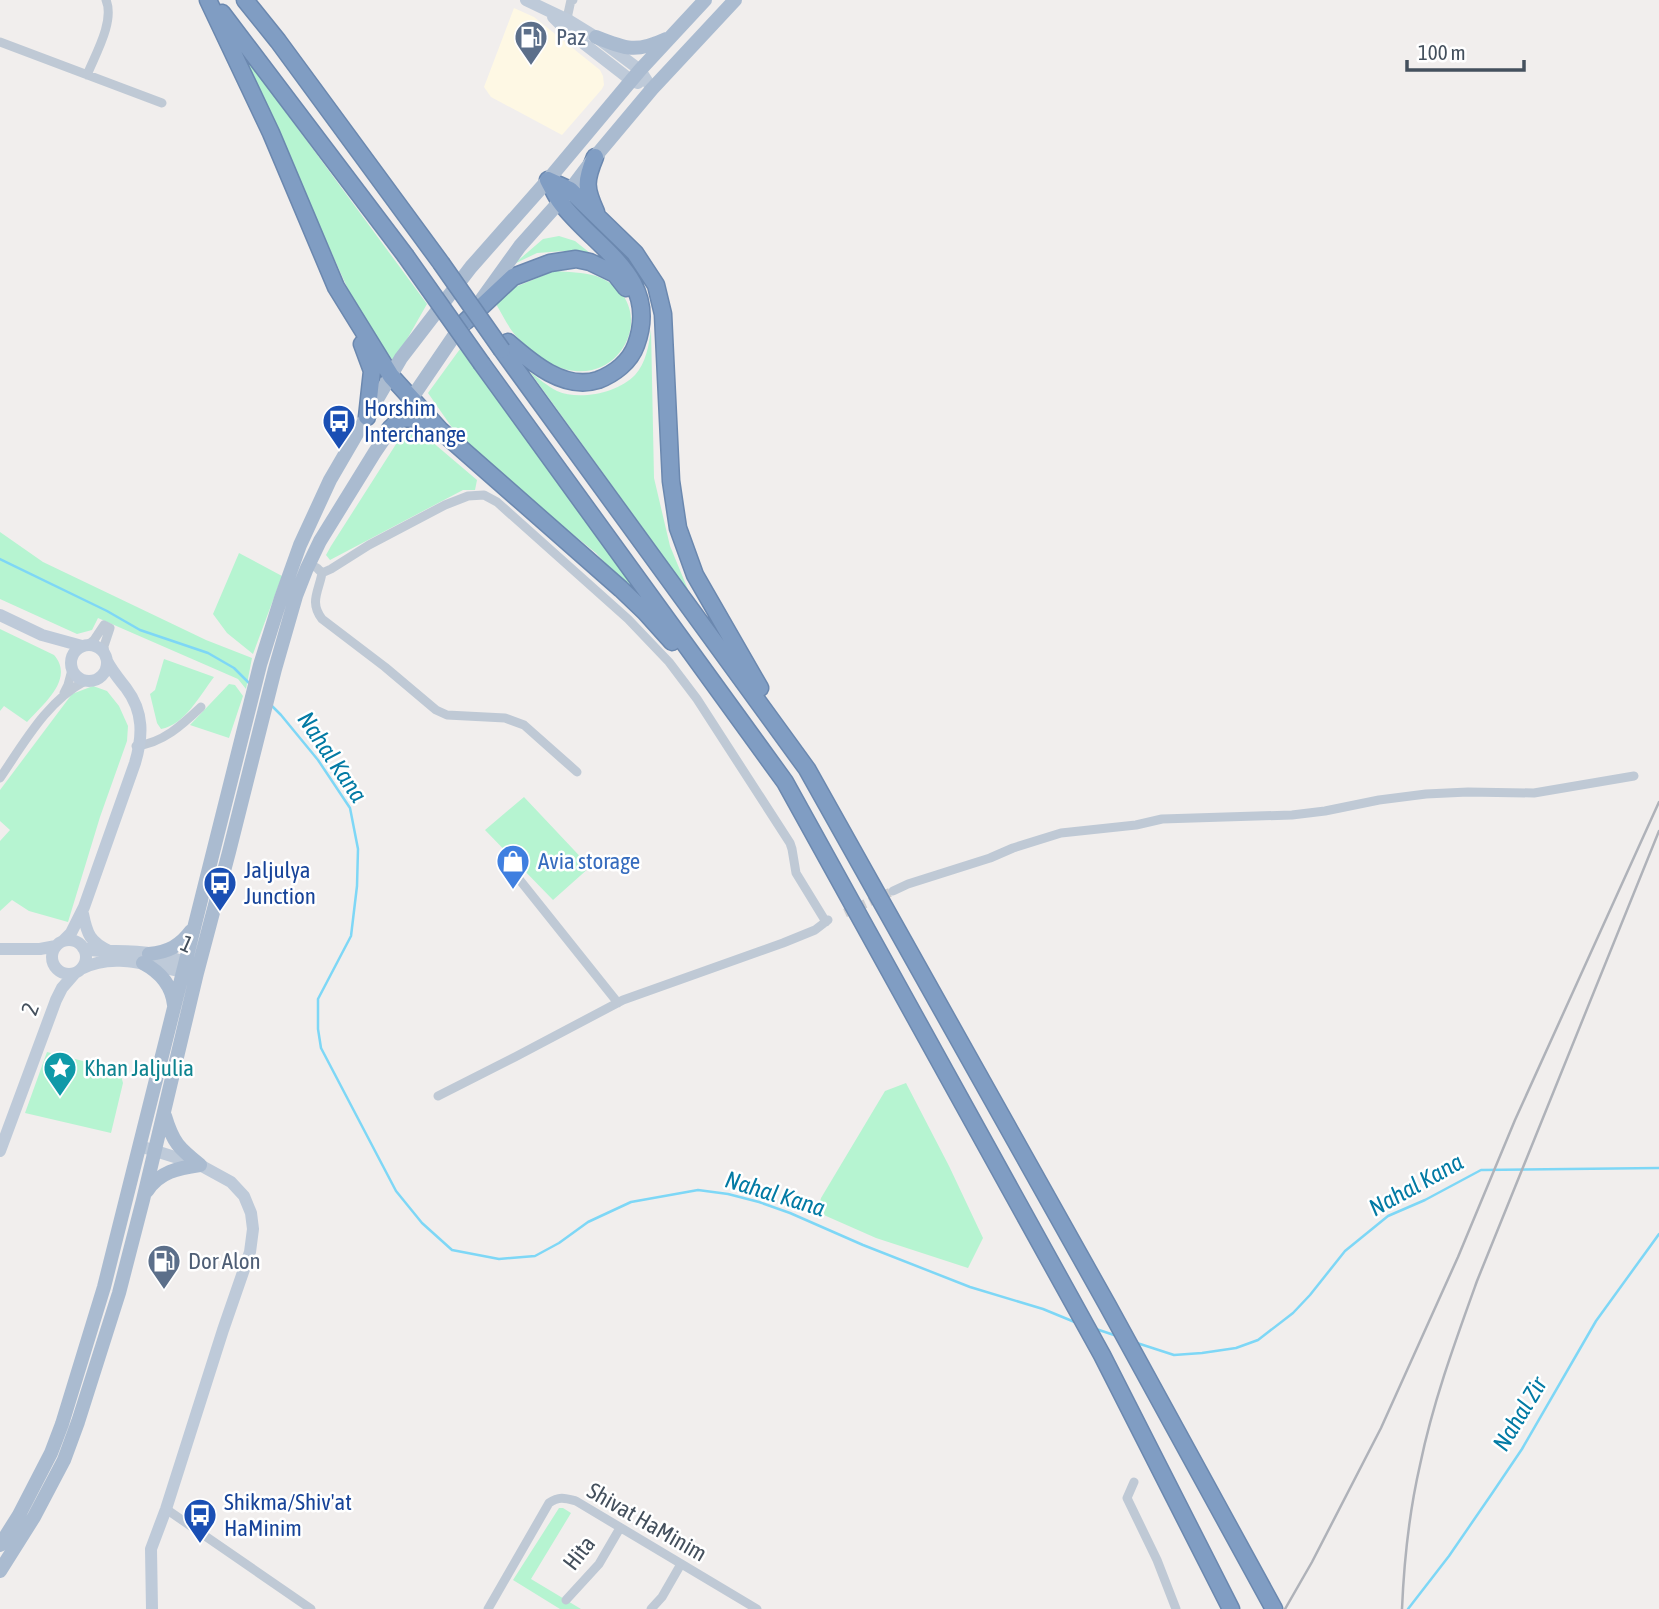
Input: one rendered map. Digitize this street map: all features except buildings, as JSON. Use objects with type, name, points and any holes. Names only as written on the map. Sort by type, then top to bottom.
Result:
[{"type":"highway","points":[[210,0],[405,255],[785,782],[1102,1355],[1231,1609]]},
{"type":"highway","points":[[210,0],[365,349],[372,371],[367,417]]},
{"type":"highway","points":[[245,0],[505,346],[807,769]]},
{"type":"highway","points":[[595,157],[587,175],[587,187],[600,220]]},
{"type":"highway","points":[[505,346],[540,369],[575,382],[590,382],[606,377],[622,366],[634,350],[640,333],[643,316],[641,300],[633,283],[565,196],[548,180]]},
{"type":"highway","points":[[565,196],[600,220],[635,253],[656,285],[666,344],[671,481],[678,528],[695,575],[708,601],[807,769],[1108,1306],[1270,1602]]},
{"type":"highway","points":[[466,321],[513,277],[550,263],[576,259],[590,262],[615,274],[624,284],[635,306],[640,333]]},
{"type":"highway","points":[[336,288],[391,376],[411,399],[440,430],[645,611],[697,671],[785,782]]},
{"type":"highway","points":[[390,429],[402,418],[414,419],[440,430]]},
{"type":"main road","points":[[0,1571],[34,1517],[64,1460],[119,1293],[143,1200],[148,1149],[174,1009],[229,852],[254,750],[281,598],[300,545],[330,480],[401,358],[471,267],[636,75],[705,0]]},
{"type":"main road","points":[[0,1545],[51,1453],[148,1149],[164,1113],[196,924],[239,746],[267,667],[309,564],[320,541],[390,429],[520,246],[565,196],[652,89],[735,0]]},
{"type":"main road","points":[[596,37],[618,46],[644,48],[671,37]]},
{"type":"main road","points":[[174,1009],[173,996],[166,981],[146,959],[175,947],[196,924]]},
{"type":"main road","points":[[164,1113],[171,1136],[181,1150],[200,1165]]},
{"type":"main road","points":[[143,1200],[157,1178],[180,1167],[200,1165]]},
{"type":"street","points":[[87,75],[109,17],[106,0]]},
{"type":"street","points":[[526,0],[542,8],[636,75]]},
{"type":"street","points":[[565,24],[572,0]]},
{"type":"street","points":[[565,24],[596,37],[652,89]]},
{"type":"street","points":[[0,42],[162,103]]},
{"type":"street","points":[[489,474],[490,497]]},
{"type":"street","points":[[322,573],[445,505],[468,496],[490,497],[628,619],[669,662],[790,843],[796,873],[827,921],[815,930],[783,943],[618,1003],[438,1096]]},
{"type":"street","points":[[309,564],[322,573]]},
{"type":"street","points":[[322,573],[314,606],[316,612],[436,710],[447,715],[516,721],[577,772]]},
{"type":"street","points":[[0,615],[57,645],[77,677],[110,684],[122,695],[134,723],[137,746]]},
{"type":"street","points":[[0,778],[32,732],[61,697],[68,685],[74,652],[94,640],[104,625],[110,628],[105,643],[106,670],[91,680],[76,685],[61,697]]},
{"type":"street","points":[[42,635],[98,647],[136,704],[141,722],[135,763],[84,911],[71,933],[53,951],[55,965]]},
{"type":"street","points":[[137,746],[169,735],[201,707]]},
{"type":"street","points":[[893,891],[1060,834],[1136,825],[1162,819],[1292,815],[1426,794],[1534,793],[1634,776]]},
{"type":"street","points":[[507,864],[618,1003]]},
{"type":"street","points":[[0,957],[41,958],[62,972],[78,971],[86,957],[82,947],[84,911]]},
{"type":"street","points":[[84,911],[86,926],[93,941],[110,951]]},
{"type":"street","points":[[0,949],[40,949],[75,941],[82,947]]},
{"type":"street","name":"1","points":[[82,947],[189,969]]},
{"type":"street","name":"1","points":[[78,971],[103,961],[146,959]]},
{"type":"street","name":"2","points":[[55,965],[55,1000]]},
{"type":"street","name":"2","points":[[0,1151],[55,1000],[78,971]]},
{"type":"street","points":[[148,1149],[200,1165],[231,1182],[244,1196],[251,1213],[253,1228],[250,1252],[166,1509],[150,1549],[152,1609]]},
{"type":"street","points":[[1134,1482],[1127,1498],[1157,1560],[1176,1609]]},
{"type":"street","name":"Shivat HaMinim","points":[[488,1609],[549,1503],[564,1498],[576,1502],[757,1609]]},
{"type":"street","points":[[166,1509],[311,1609]]},
{"type":"street","name":"Hita","points":[[566,1600],[598,1564],[620,1528]]},
{"type":"street","points":[[651,1609],[662,1597],[681,1564]]},
{"type":"street","points":[[733,1609],[739,1599]]},
{"type":"shaded area","points":[[514,8],[534,17],[600,70],[603,76],[602,89],[562,135],[491,97],[484,87]]},
{"type":"green space","points":[[240,50],[427,304],[394,362],[373,333],[347,287]]},
{"type":"green space","points":[[559,236],[575,241],[590,253],[537,253],[514,264],[543,239]]},
{"type":"green space","points":[[554,271],[596,276],[619,291],[630,311],[629,333],[619,353],[601,367],[577,371],[548,362],[516,336],[496,304],[513,288]]},
{"type":"green space","points":[[651,329],[654,478],[670,546],[689,592],[530,372],[553,389],[566,394],[587,395],[609,391],[628,381],[639,370],[646,354]]},
{"type":"green space","points":[[460,349],[664,627],[596,553],[520,492],[453,429],[428,393]]},
{"type":"green space","points":[[416,433],[424,435],[477,480],[475,490],[463,490],[330,560],[326,555],[331,546],[398,441]]},
{"type":"green space","points":[[0,532],[43,562],[206,640],[252,658],[246,689],[238,679],[98,618],[92,630],[77,634],[0,599]]},
{"type":"green space","points":[[239,553],[282,576],[253,654],[227,633],[213,614]]},
{"type":"green space","points":[[0,629],[54,655],[60,664],[59,682],[54,691],[27,722],[4,706],[0,711]]},
{"type":"green space","points":[[164,659],[214,677],[185,716],[161,729],[150,694],[155,690]]},
{"type":"green space","points":[[229,684],[235,685],[243,696],[229,738],[190,725]]},
{"type":"green space","points":[[93,686],[107,691],[119,706],[128,726],[127,741],[100,817],[68,922],[29,911],[12,900],[0,911],[0,841],[10,830],[0,821],[0,790],[72,694]]},
{"type":"green space","points":[[524,797],[590,867],[553,900],[485,830]]},
{"type":"green space","points":[[47,1052],[120,1072],[123,1083],[111,1133],[25,1113]]},
{"type":"green space","points":[[906,1083],[983,1238],[968,1268],[876,1238],[817,1212],[821,1198],[885,1091]]},
{"type":"green space","points":[[559,1508],[571,1513],[531,1579],[581,1609],[560,1609],[513,1580]]},
{"type":"waterway","name":"Nahal Kana","points":[[0,559],[140,630],[208,653],[234,668],[249,683]]},
{"type":"waterway","name":"Nahal Kana","points":[[271,705],[318,760],[350,808],[358,849],[351,936],[318,999],[321,1048],[396,1191],[422,1223],[452,1250],[499,1259],[535,1256],[588,1222],[631,1202],[698,1190],[759,1202],[970,1287],[1043,1309],[1077,1323]]},
{"type":"waterway","name":"Nahal Kana","points":[[1137,1343],[1174,1355],[1236,1348],[1258,1340],[1293,1313],[1345,1251],[1388,1216],[1481,1170],[1659,1168]]},
{"type":"waterway","name":"Nahal Zir","points":[[1408,1609],[1449,1556],[1522,1449],[1596,1321],[1659,1234]]},
{"type":"waterway","name":"Nahal Kana","points":[[1093,1328],[1117,1336]]},
{"type":"tunnel","points":[[845,913],[893,891]]},
{"type":"railway","points":[[1285,1609],[1381,1428],[1458,1257],[1515,1120],[1659,802]]},
{"type":"railway","points":[[1402,1609],[1413,1501],[1425,1442],[1445,1372],[1477,1281],[1659,831]]},
{"type":"place","name":"Paz","points":[[531,67]]},
{"type":"place","name":"Horshim Interchange","points":[[339,451]]},
{"type":"place","name":"Avia storage","points":[[513,891]]},
{"type":"place","name":"Jaljulya Junction","points":[[220,913]]},
{"type":"place","name":"Khan Jaljulia","points":[[60,1098]]},
{"type":"place","name":"Dor Alon","points":[[164,1291]]},
{"type":"place","name":"Shikma/Shiv'at HaMinim","points":[[200,1545]]}]
